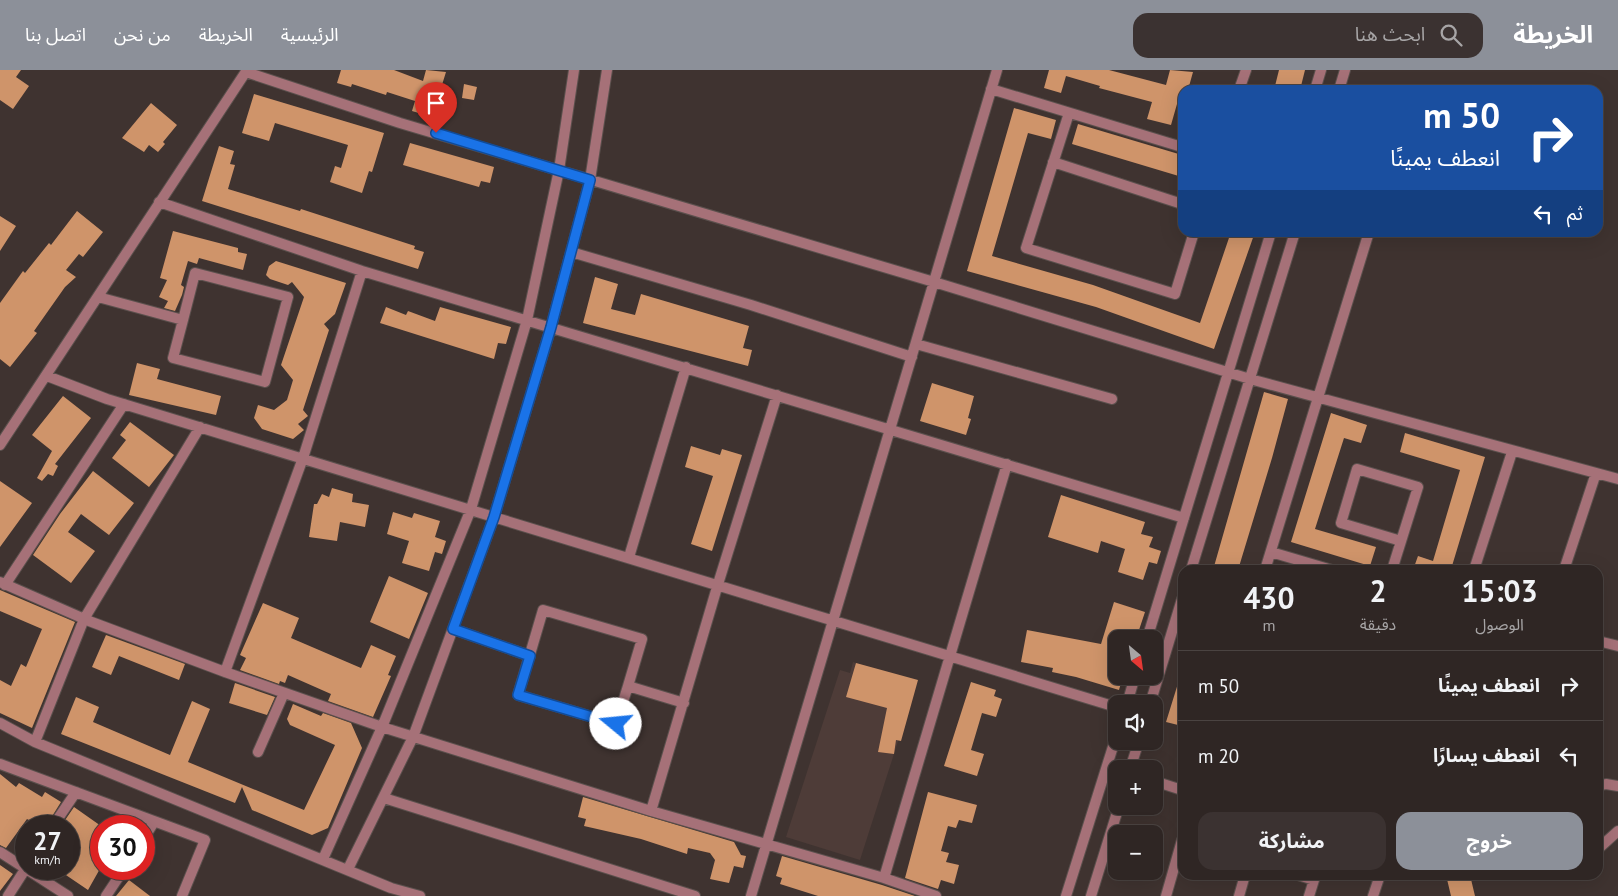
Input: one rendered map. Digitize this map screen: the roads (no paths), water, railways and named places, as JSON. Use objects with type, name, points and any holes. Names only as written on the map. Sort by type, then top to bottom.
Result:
[{"type":"street","points":[[323,859],[382,728],[471,509],[527,320],[559,170],[574,70]]},
{"type":"street","points":[[348,869],[413,737],[494,517],[551,327],[590,180],[607,70]]},
{"type":"street","points":[[751,896],[997,70]]},
{"type":"street","points":[[1242,85],[1246,70]]},
{"type":"street","points":[[1316,85],[1321,70]]},
{"type":"street","points":[[1340,85],[1345,70]]},
{"type":"street","points":[[0,445],[246,71],[400,123],[934,282],[1228,373],[1319,396],[1512,452],[1618,478]]},
{"type":"street","points":[[991,89],[1178,146]]},
{"type":"street","points":[[1069,113],[1026,248],[1174,294],[1192,237]]},
{"type":"street","points":[[1053,162],[1178,203]]},
{"type":"street","points":[[159,202],[362,271],[890,428],[1184,518]]},
{"type":"street","points":[[1150,630],[1270,237]]},
{"type":"street","points":[[1193,565],[1293,237]]},
{"type":"street","points":[[1267,565],[1367,237]]},
{"type":"street","points":[[571,252],[751,305],[912,357]]},
{"type":"street","points":[[225,672],[303,458],[362,271]]},
{"type":"street","points":[[195,273],[288,297],[265,382],[173,358],[183,320],[195,273]]},
{"type":"street","points":[[98,297],[183,320]]},
{"type":"street","points":[[916,344],[1112,399]]},
{"type":"street","points":[[629,557],[686,367]]},
{"type":"street","points":[[47,376],[124,404],[1108,705]]},
{"type":"street","points":[[651,811],[718,584],[777,395]]},
{"type":"street","points":[[124,404],[2,583],[84,619],[382,728],[651,811],[884,878],[936,896]]},
{"type":"street","points":[[35,742],[84,619],[200,427]]},
{"type":"street","points":[[1476,565],[1512,452]]},
{"type":"street","points":[[884,878],[1007,464]]},
{"type":"street","points":[[1394,565],[1418,487],[1358,469],[1341,523],[1401,541]]},
{"type":"street","points":[[1566,565],[1596,473]]},
{"type":"street","points":[[1271,552],[1315,565]]},
{"type":"street","points":[[543,610],[642,639],[628,686],[616,724],[518,695],[543,610]]},
{"type":"street","points":[[1153,695],[1178,612]]},
{"type":"street","points":[[453,629],[530,656]]},
{"type":"street","points":[[1603,642],[1618,646]]},
{"type":"street","points":[[628,686],[684,703]]},
{"type":"street","points":[[258,752],[284,693]]},
{"type":"street","points":[[0,723],[35,742],[391,888],[420,896]]},
{"type":"street","points":[[1066,896],[1112,750]]},
{"type":"street","points":[[0,764],[136,815]]},
{"type":"street","points":[[1163,784],[1178,789]]},
{"type":"street","points":[[1603,785],[1618,786]]},
{"type":"street","points":[[60,815],[76,792]]},
{"type":"street","points":[[384,798],[695,896]]},
{"type":"street","points":[[1091,896],[1116,815]]},
{"type":"street","points":[[155,822],[205,840],[182,896]]},
{"type":"street","points":[[1603,844],[1618,831]]},
{"type":"street","points":[[0,852],[15,861]]},
{"type":"street","points":[[1166,896],[1178,854]]},
{"type":"street","points":[[8,896],[18,880]]},
{"type":"street","points":[[44,880],[68,896]]},
{"type":"street","points":[[106,896],[117,880]]},
{"type":"street","points":[[1239,896],[1244,880]]},
{"type":"street","points":[[1309,896],[1314,880]]},
{"type":"street","points":[[1373,896],[1378,880]]}]
